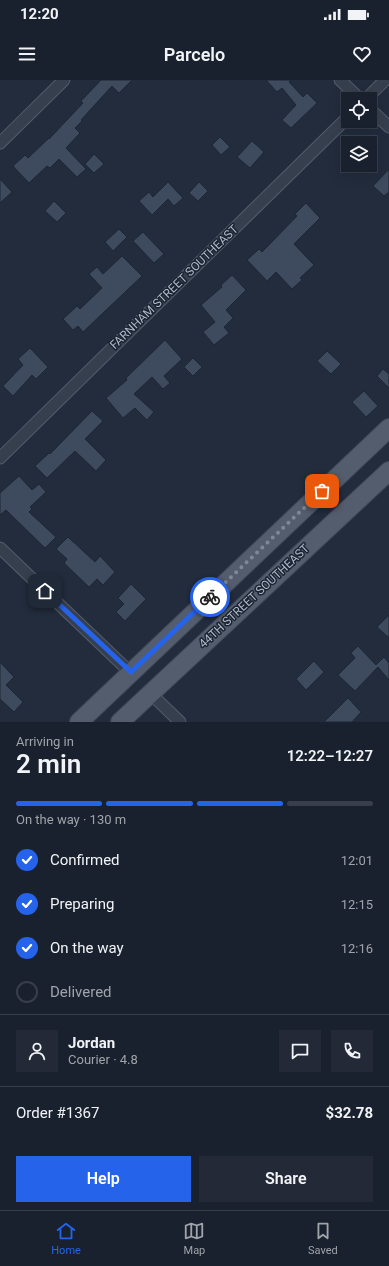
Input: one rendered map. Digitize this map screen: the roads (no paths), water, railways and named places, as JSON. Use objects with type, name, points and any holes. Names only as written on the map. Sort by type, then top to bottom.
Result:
[{"type":"main road","points":[[79,722],[389,428]]},
{"type":"main road","name":"44TH STREET SOUTHEAST","points":[[120,722],[389,471]]},
{"type":"main road","points":[[150,693],[144,677],[145,668],[156,648]]},
{"type":"street","points":[[0,143],[64,80]]},
{"type":"street","points":[[340,80],[353,92]]},
{"type":"street","points":[[373,92],[385,80]]},
{"type":"street","points":[[377,116],[389,127]]},
{"type":"street","name":"FARNHAM STREET SOUTHEAST","points":[[0,458],[341,123]]},
{"type":"street","points":[[0,548],[131,672]]},
{"type":"street","points":[[150,693],[180,722]]}]
